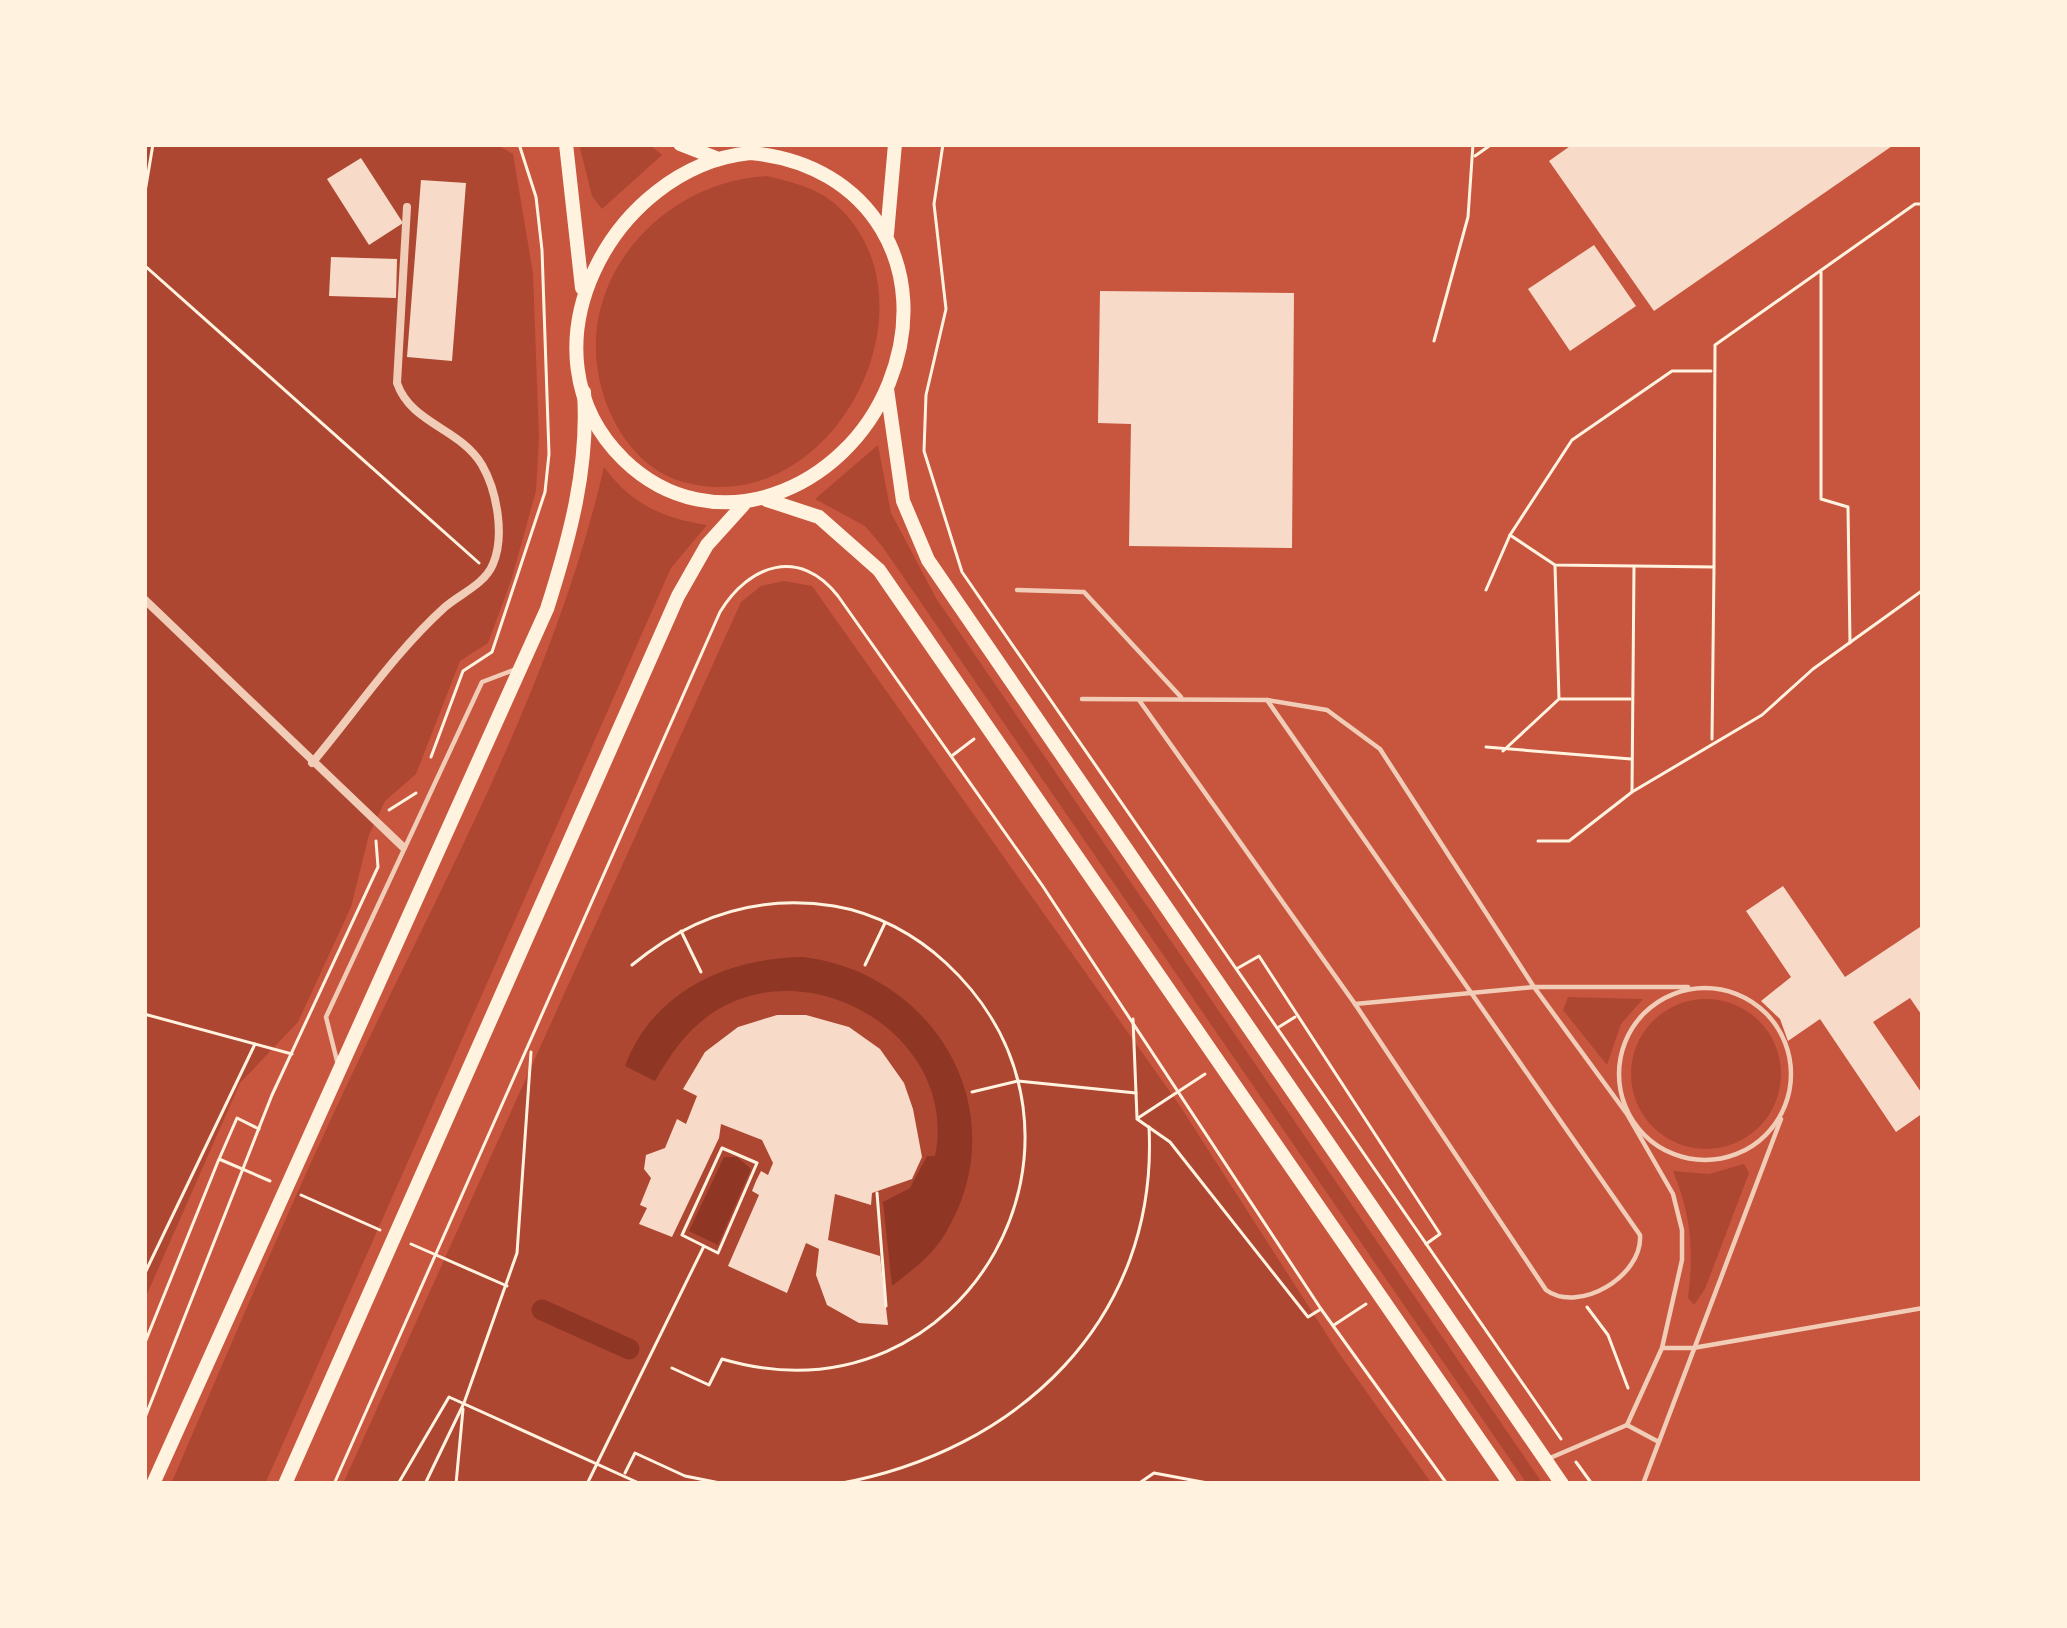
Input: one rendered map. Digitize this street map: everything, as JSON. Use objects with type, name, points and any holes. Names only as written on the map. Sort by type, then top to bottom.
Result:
[{"type":"main road","points":[[153,1484],[547,609],[579,495],[585,452],[578,332],[582,296],[566,144]]},
{"type":"main road","points":[[680,144],[786,156],[817,166],[864,202],[887,239]]},
{"type":"main road","points":[[895,144],[887,239],[901,310],[887,389],[902,501],[928,560],[1562,1484]]},
{"type":"main road","points":[[582,296],[610,241],[643,200],[668,178],[726,152]]},
{"type":"main road","points":[[584,392],[601,429],[644,478],[699,501],[744,505],[790,491],[828,463],[887,389]]},
{"type":"main road","points":[[767,500],[819,517],[863,552],[1510,1484]]},
{"type":"main road","points":[[285,1484],[678,596],[707,545],[744,505]]},
{"type":"street","points":[[312,763],[429,622],[489,572],[496,551],[497,510],[484,468],[464,442],[410,407],[397,383],[407,207]]},
{"type":"street","points":[[144,598],[403,847]]},
{"type":"lane","points":[[1017,590],[1084,592],[1181,698]]},
{"type":"lane","points":[[339,1068],[326,1017],[403,847],[482,682],[522,667]]},
{"type":"lane","points":[[1082,699],[1268,700],[1328,710],[1380,749],[1534,988],[1656,1145],[1695,1160],[1724,1158],[1750,1148],[1772,1130],[1786,1106]]},
{"type":"lane","points":[[1139,700],[1355,1004],[1546,1290],[1560,1300],[1582,1300],[1630,1268],[1641,1250],[1640,1235],[1268,700]]},
{"type":"lane","points":[[1355,1004],[1534,988],[1706,987],[1733,992],[1758,1005],[1777,1025],[1789,1051],[1792,1078],[1786,1106],[1643,1484]]},
{"type":"lane","points":[[1545,1460],[1628,1425],[1662,1348],[1682,1260],[1682,1230],[1672,1194],[1628,1114],[1618,1086],[1619,1056],[1630,1028],[1650,1006],[1676,992],[1706,987]]},
{"type":"lane","points":[[1662,1348],[1693,1348],[1923,1308]]},
{"type":"lane","points":[[1628,1425],[1658,1441]]},
{"type":"path","points":[[144,198],[153,144]]},
{"type":"path","points":[[426,772],[464,671],[492,652],[545,492],[549,454],[542,250],[536,197],[519,144]]},
{"type":"path","points":[[943,144],[934,204],[946,309],[924,452],[962,572],[1592,1484]]},
{"type":"path","points":[[1434,340],[1463,240],[1473,144]]},
{"type":"path","points":[[1473,157],[1492,144]]},
{"type":"path","points":[[1712,742],[1715,345],[1915,204],[1923,204]]},
{"type":"path","points":[[144,265],[489,572]]},
{"type":"path","points":[[1821,270],[1821,499],[1849,506],[1850,644]]},
{"type":"path","points":[[1486,590],[1510,535],[1573,440],[1672,371],[1715,370]]},
{"type":"path","points":[[1510,535],[1555,565],[1714,567]]},
{"type":"path","points":[[334,1484],[719,612],[750,575],[786,565],[823,577],[952,756],[1133,1017],[1321,1309],[1447,1484]]},
{"type":"path","points":[[1555,565],[1559,699]]},
{"type":"path","points":[[1633,792],[1634,566]]},
{"type":"path","points":[[1538,841],[1569,842],[1633,792],[1762,715],[1923,590]]},
{"type":"path","points":[[1503,751],[1559,699],[1633,699]]},
{"type":"path","points":[[952,756],[988,728]]},
{"type":"path","points":[[1486,747],[1633,759]]},
{"type":"path","points":[[144,1420],[260,1129],[379,867],[374,845],[382,824],[389,809],[418,792]]},
{"type":"path","points":[[632,964],[680,930],[738,908],[775,902],[843,908],[886,922],[935,952],[980,999],[1018,1081],[1024,1140],[1011,1215],[989,1267],[944,1320],[872,1360],[825,1371],[779,1372],[722,1359],[710,1385],[672,1368]]},
{"type":"path","points":[[865,964],[886,922]]},
{"type":"path","points":[[680,930],[701,972]]},
{"type":"path","points":[[1216,981],[1259,956],[1440,1234],[1424,1246]]},
{"type":"path","points":[[144,1014],[292,1054]]},
{"type":"path","points":[[1133,1017],[1137,1120]]},
{"type":"path","points":[[144,1275],[256,1044]]},
{"type":"path","points":[[425,1484],[464,1403],[517,1253],[531,1045]]},
{"type":"path","points":[[972,1092],[1018,1081],[1136,1093]]},
{"type":"path","points":[[1137,1120],[1144,1114]]},
{"type":"path","points":[[144,1345],[237,1118],[260,1129]]},
{"type":"path","points":[[1137,1120],[1170,1142],[1308,1317],[1321,1309]]},
{"type":"path","points":[[837,1484],[892,1474],[991,1430],[1033,1398],[1069,1360],[1131,1258],[1149,1184],[1149,1127]]},
{"type":"path","points":[[722,1148],[757,1163],[718,1253],[704,1246],[682,1235],[722,1148]]},
{"type":"path","points":[[220,1157],[281,1186]]},
{"type":"path","points":[[877,1193],[886,1306]]},
{"type":"path","points":[[301,1195],[383,1231]]},
{"type":"path","points":[[403,1240],[506,1286]]},
{"type":"path","points":[[586,1484],[704,1246]]},
{"type":"path","points":[[1582,1300],[1608,1336],[1636,1409]]},
{"type":"path","points":[[398,1484],[449,1397],[640,1484]]},
{"type":"path","points":[[144,1400],[151,1403]]},
{"type":"path","points":[[456,1484],[464,1403]]},
{"type":"path","points":[[623,1477],[634,1453],[685,1476],[724,1484]]},
{"type":"path","points":[[1138,1484],[1154,1473],[1213,1484]]},
{"type":"path","points":[[1182,1476],[1184,1484]]},
{"type":"shaded area","points":[[144,144],[495,144],[513,154],[533,273],[539,439],[536,491],[488,643],[460,661],[416,774],[385,801],[369,835],[351,907],[298,1022],[240,1083],[144,1301]]},
{"type":"shaded area","points":[[579,144],[649,144],[662,155],[602,209],[592,196]]},
{"type":"shaded area","points":[[767,176],[827,197],[866,244],[879,293],[875,344],[857,394],[827,437],[786,469],[737,486],[683,482],[642,458],[613,420],[602,390],[596,350],[600,311],[613,276],[660,217],[728,182]]},
{"type":"shaded area","points":[[878,445],[891,513],[936,598],[1543,1484],[1527,1484],[882,546],[865,526],[815,499]]},
{"type":"shaded area","points":[[604,467],[625,491],[649,507],[707,525],[671,568],[265,1484],[171,1484],[314,1157],[500,764],[559,618]]},
{"type":"shaded area","points":[[784,581],[812,586],[1180,1106],[1336,1349],[1432,1484],[343,1484],[741,602],[761,586]]},
{"type":"shaded area","points":[[803,957],[850,969],[892,990],[926,1020],[951,1056],[967,1098],[972,1142],[965,1188],[940,1242],[892,1286],[883,1202],[910,1188],[927,1156],[935,1156],[936,1112],[924,1073],[900,1040],[868,1014],[829,997],[788,991],[747,997],[708,1016],[678,1046],[655,1081],[625,1066],[654,1017],[696,984],[747,964]]},
{"type":"shaded area","points":[[1568,997],[1643,999],[1621,1024],[1607,1065],[1563,1010]]},
{"type":"shaded area","points":[[1706,999],[1735,1005],[1759,1021],[1775,1045],[1781,1074],[1775,1103],[1759,1127],[1735,1143],[1706,1149],[1677,1143],[1653,1127],[1637,1103],[1631,1074],[1637,1045],[1653,1021],[1677,1005]]},
{"type":"shaded area","points":[[724,1157],[737,1157],[751,1169],[718,1245],[689,1231]]},
{"type":"shaded area","points":[[1744,1164],[1749,1173],[1705,1289],[1694,1305],[1688,1298],[1691,1248],[1687,1218],[1673,1171],[1709,1174]]},
{"type":"building","points":[[1573,144],[1895,144],[1654,311],[1549,161]]},
{"type":"building","points":[[361,158],[403,223],[369,245],[327,179]]},
{"type":"building","points":[[421,180],[466,183],[452,361],[407,357]]},
{"type":"building","points":[[1594,245],[1636,306],[1570,351],[1528,289]]},
{"type":"building","points":[[331,257],[397,259],[396,298],[329,296]]},
{"type":"building","points":[[1100,291],[1294,293],[1292,548],[1129,546],[1131,424],[1098,423]]},
{"type":"building","points":[[1783,886],[1845,977],[1923,925],[1923,1017],[1910,998],[1873,1022],[1923,1095],[1923,1113],[1896,1132],[1820,1019],[1788,1041],[1780,1019],[1761,1001],[1791,977],[1746,911]]},
{"type":"building","points":[[777,1015],[806,1015],[849,1027],[880,1049],[904,1083],[913,1109],[922,1157],[912,1179],[872,1193],[871,1205],[835,1194],[828,1240],[880,1256],[888,1325],[859,1323],[827,1305],[816,1275],[819,1249],[806,1243],[787,1293],[728,1266],[759,1195],[752,1191],[756,1181],[761,1171],[768,1175],[773,1163],[762,1140],[721,1124],[719,1138],[672,1237],[639,1224],[647,1208],[640,1205],[651,1178],[644,1169],[646,1155],[665,1148],[677,1119],[686,1124],[697,1096],[683,1089],[705,1052],[738,1027]]},
{"type":"waterway","points":[[542,1310],[629,1349]]}]
